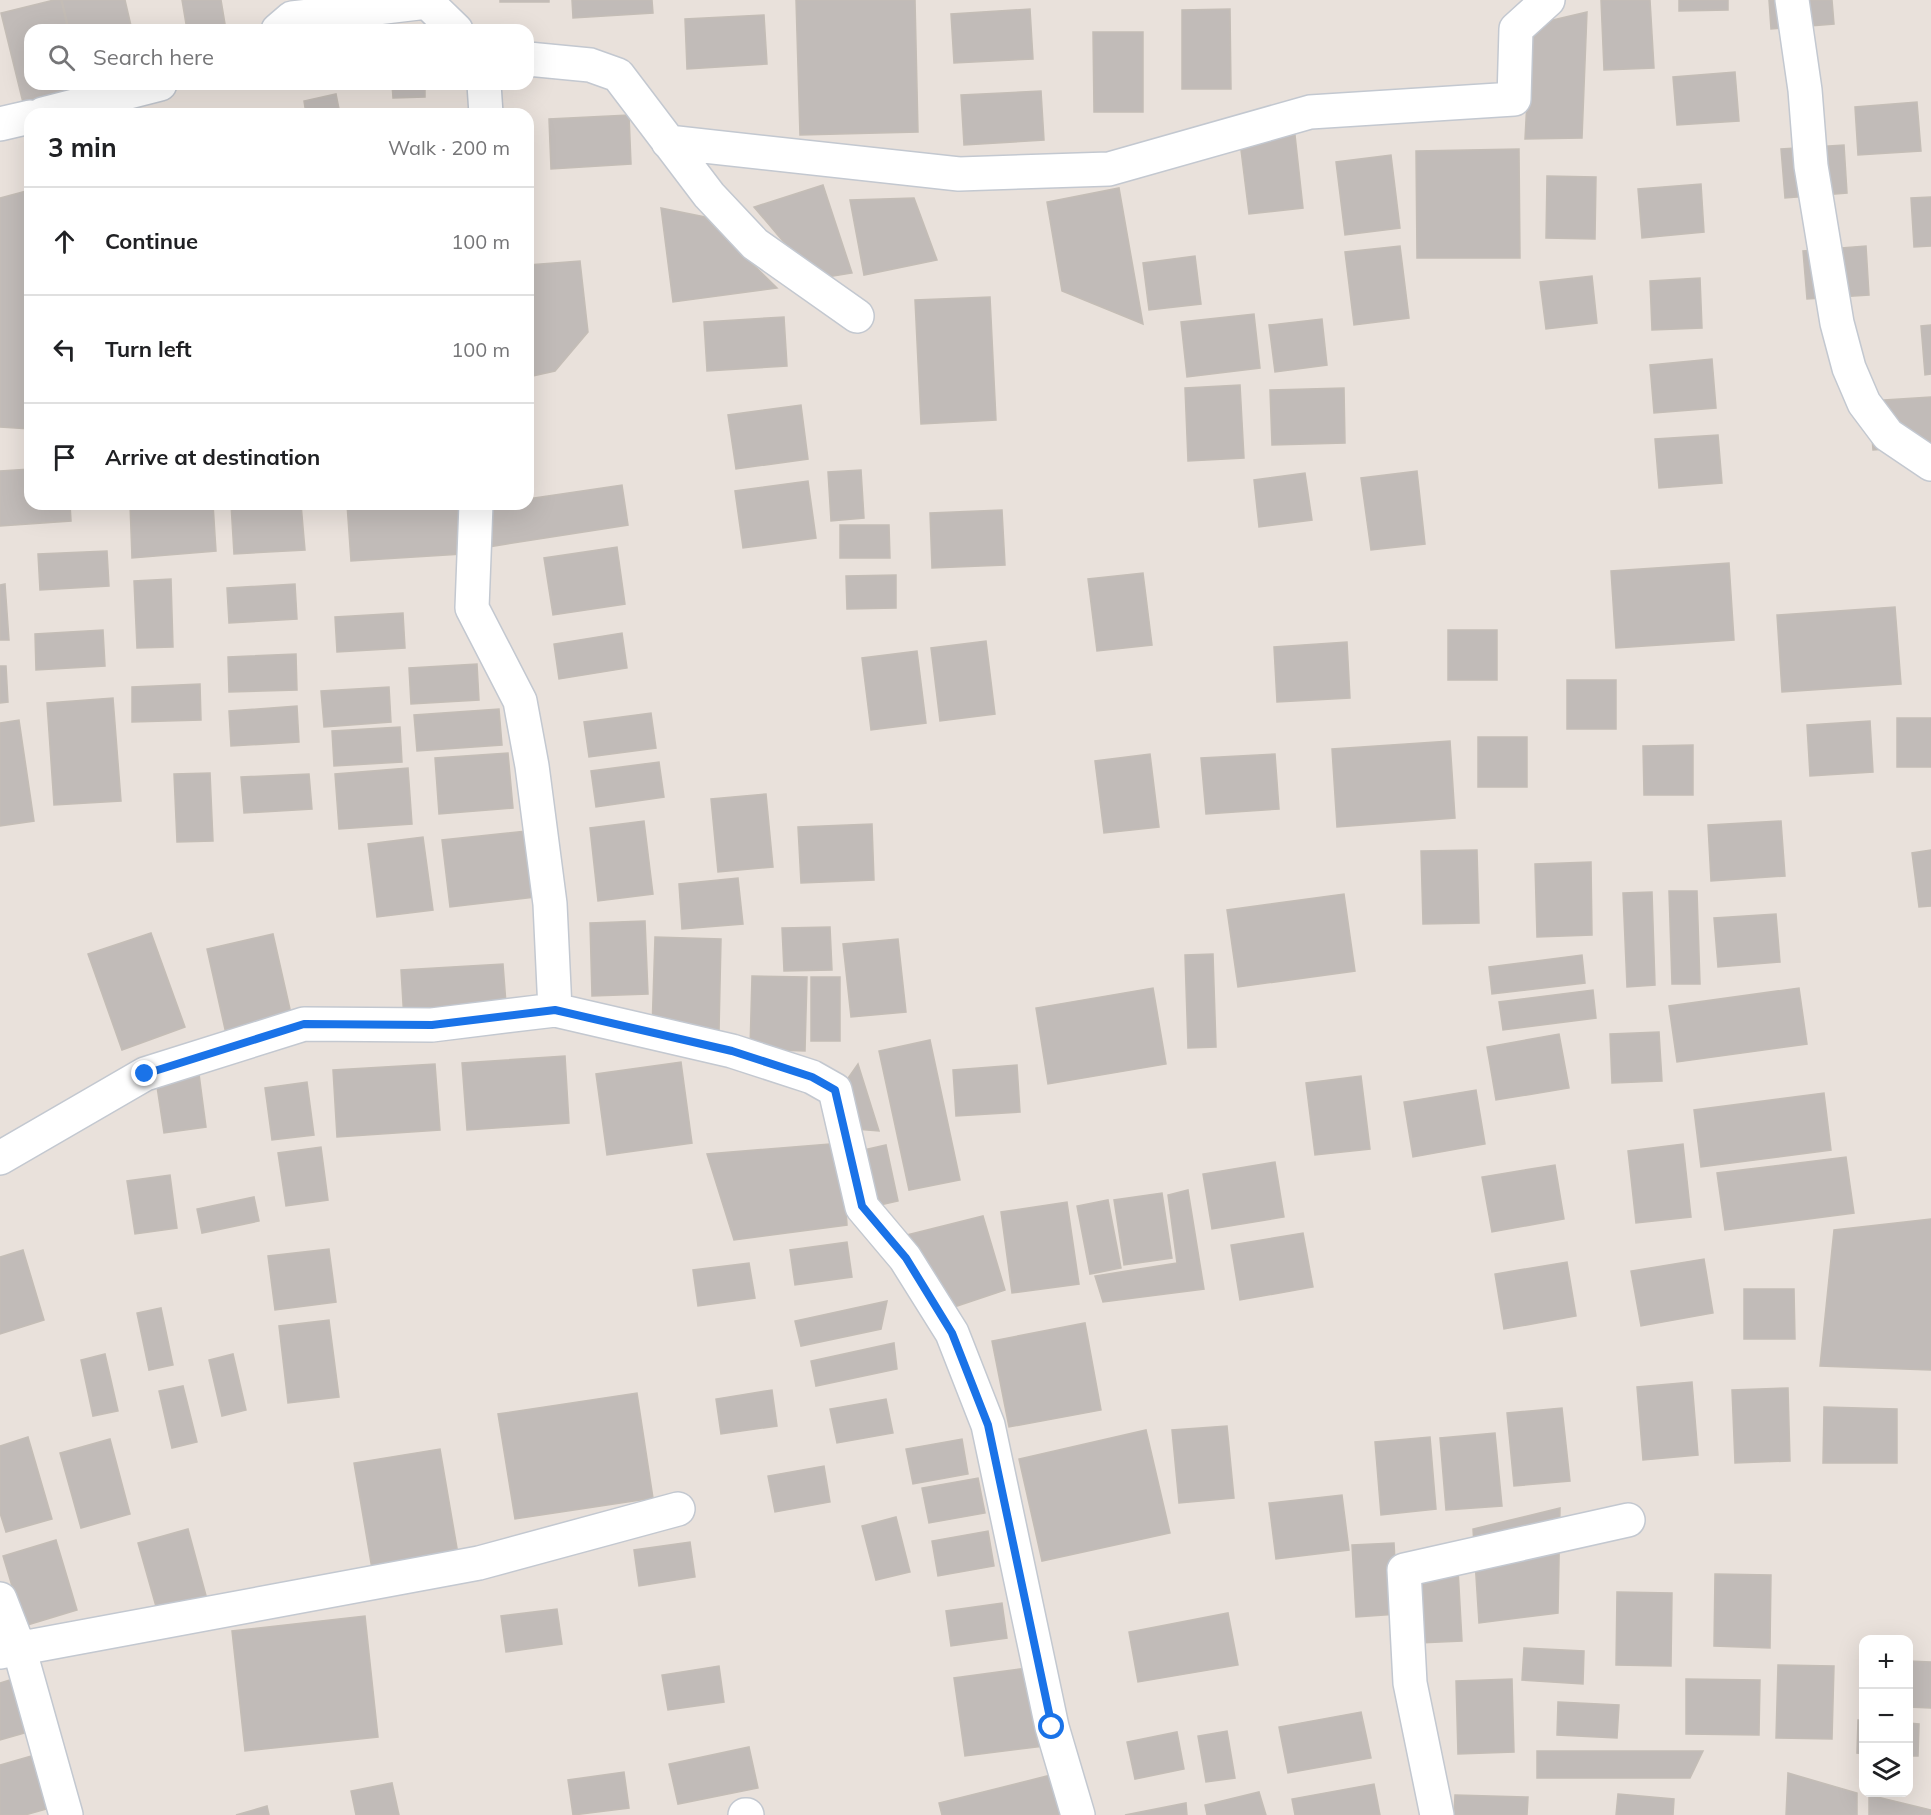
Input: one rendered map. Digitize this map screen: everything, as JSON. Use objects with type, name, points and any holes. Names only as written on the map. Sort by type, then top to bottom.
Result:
[{"type":"street","points":[[668,142],[959,174],[1109,168],[1310,112],[1514,99],[1516,28],[1548,0]]},
{"type":"street","points":[[1792,0],[1805,90],[1811,166],[1837,323],[1848,368],[1864,403],[1888,435],[1931,464]]},
{"type":"street","points":[[285,24],[292,18],[427,2],[450,24]]},
{"type":"street","points":[[534,60],[590,65],[618,75],[709,195],[755,244],[857,316]]},
{"type":"street","points":[[66,108],[137,90]]},
{"type":"street","points":[[484,90],[486,108]]},
{"type":"street","points":[[0,124],[24,118]]},
{"type":"street","points":[[476,510],[472,608],[520,701],[532,766],[550,904],[555,1010]]},
{"type":"street","points":[[0,1158],[145,1074],[304,1024],[432,1025],[555,1010],[732,1051],[812,1077],[835,1090],[862,1206],[906,1258],[952,1333],[988,1425],[1052,1727],[1078,1815]]},
{"type":"street","points":[[10,1650],[479,1563],[678,1509]]},
{"type":"street","points":[[1437,1815],[1410,1683],[1404,1570],[1628,1520]]},
{"type":"street","points":[[0,1599],[10,1650],[66,1815]]},
{"type":"building","points":[[61,0],[67,24],[24,24],[24,90],[82,90],[87,108],[24,108],[1,13]]},
{"type":"building","points":[[62,0],[125,0],[131,24],[68,24]]},
{"type":"building","points":[[182,0],[221,0],[225,24],[186,24]]},
{"type":"building","points":[[500,0],[549,0],[549,2],[500,2]]},
{"type":"building","points":[[572,0],[652,0],[653,13],[573,18]]},
{"type":"building","points":[[796,0],[915,0],[918,132],[800,135]]},
{"type":"building","points":[[1601,0],[1650,0],[1654,68],[1604,70]]},
{"type":"building","points":[[1679,0],[1728,0],[1728,10],[1679,11]]},
{"type":"building","points":[[1769,0],[1832,0],[1834,24],[1771,29]]},
{"type":"building","points":[[1030,9],[1033,59],[954,63],[951,14]]},
{"type":"building","points":[[1230,9],[1231,89],[1182,89],[1182,10]]},
{"type":"building","points":[[1587,12],[1582,138],[1525,139],[1531,25]]},
{"type":"building","points":[[764,15],[767,64],[687,69],[685,19]]},
{"type":"building","points":[[1093,32],[1143,32],[1143,112],[1094,112]]},
{"type":"building","points":[[1735,72],[1739,121],[1677,125],[1673,77]]},
{"type":"building","points":[[392,90],[425,90],[425,97],[393,98]]},
{"type":"building","points":[[1041,91],[1044,140],[964,145],[961,95]]},
{"type":"building","points":[[336,94],[339,108],[305,108],[304,101]]},
{"type":"building","points":[[1917,102],[1921,151],[1858,155],[1855,107]]},
{"type":"building","points":[[629,115],[631,164],[551,169],[549,119]]},
{"type":"building","points":[[1295,135],[1303,208],[1249,214],[1240,142]]},
{"type":"building","points":[[1844,145],[1847,193],[1785,198],[1781,149]]},
{"type":"building","points":[[1519,149],[1520,258],[1417,258],[1416,151]]},
{"type":"building","points":[[1391,155],[1400,228],[1345,235],[1336,162]]},
{"type":"building","points":[[1547,176],[1596,177],[1595,239],[1546,238]]},
{"type":"building","points":[[1701,184],[1704,232],[1642,238],[1638,189]]},
{"type":"building","points":[[823,185],[852,273],[815,279],[754,207]]},
{"type":"building","points":[[1119,188],[1143,324],[1062,291],[1047,202]]},
{"type":"building","points":[[24,192],[24,429],[0,427],[0,198]]},
{"type":"building","points":[[1931,197],[1931,246],[1914,247],[1911,198]]},
{"type":"building","points":[[914,198],[937,260],[864,275],[850,200]]},
{"type":"building","points":[[661,208],[705,217],[777,288],[673,302]]},
{"type":"building","points":[[1400,246],[1409,318],[1354,325],[1345,252]]},
{"type":"building","points":[[1866,246],[1869,295],[1807,299],[1803,251]]},
{"type":"building","points":[[1195,256],[1201,304],[1149,310],[1143,263]]},
{"type":"building","points":[[580,261],[588,332],[555,371],[534,376],[534,265]]},
{"type":"building","points":[[1592,276],[1597,323],[1546,329],[1540,282]]},
{"type":"building","points":[[1700,278],[1702,328],[1652,330],[1650,281]]},
{"type":"building","points":[[990,297],[996,420],[921,424],[915,300]]},
{"type":"building","points":[[1254,314],[1260,368],[1187,377],[1181,322]]},
{"type":"building","points":[[784,317],[787,366],[707,371],[704,322]]},
{"type":"building","points":[[1322,319],[1327,365],[1275,372],[1269,325]]},
{"type":"building","points":[[1931,325],[1931,374],[1925,375],[1921,326]]},
{"type":"building","points":[[1712,359],[1716,408],[1654,413],[1650,365]]},
{"type":"building","points":[[1240,385],[1244,458],[1188,461],[1185,388]]},
{"type":"building","points":[[1344,388],[1345,443],[1272,445],[1270,390]]},
{"type":"building","points":[[1931,397],[1931,446],[1873,450],[1869,401]]},
{"type":"building","points":[[801,405],[808,459],[736,469],[728,415]]},
{"type":"building","points":[[1718,435],[1722,483],[1659,488],[1655,439]]},
{"type":"building","points":[[24,469],[24,510],[70,510],[71,521],[0,526],[0,471]]},
{"type":"building","points":[[861,470],[864,518],[831,521],[828,472]]},
{"type":"building","points":[[1417,471],[1425,544],[1371,550],[1361,478]]},
{"type":"building","points":[[1305,473],[1312,520],[1259,527],[1254,480]]},
{"type":"building","points":[[808,481],[816,538],[743,548],[735,491]]},
{"type":"building","points":[[622,485],[628,525],[488,547],[492,510],[534,510],[534,498]]},
{"type":"building","points":[[130,510],[213,510],[216,551],[132,558]]},
{"type":"building","points":[[231,510],[302,510],[305,550],[234,554]]},
{"type":"building","points":[[347,510],[459,510],[462,554],[351,561]]},
{"type":"building","points":[[1002,510],[1005,565],[932,568],[930,513]]},
{"type":"building","points":[[840,525],[889,525],[890,558],[840,558]]},
{"type":"building","points":[[617,547],[625,604],[553,615],[544,558]]},
{"type":"building","points":[[107,551],[109,586],[40,590],[38,554]]},
{"type":"building","points":[[1729,563],[1734,640],[1616,648],[1611,571]]},
{"type":"building","points":[[1143,573],[1152,645],[1097,651],[1088,579]]},
{"type":"building","points":[[896,575],[896,608],[847,609],[846,576]]},
{"type":"building","points":[[171,579],[173,647],[137,648],[134,581]]},
{"type":"building","points":[[5,584],[9,640],[0,640],[0,585]]},
{"type":"building","points":[[295,584],[297,619],[229,623],[227,588]]},
{"type":"building","points":[[1895,607],[1901,684],[1782,692],[1777,615]]},
{"type":"building","points":[[403,613],[405,648],[337,652],[335,617]]},
{"type":"building","points":[[103,630],[105,666],[36,670],[35,634]]},
{"type":"building","points":[[1448,630],[1497,630],[1497,680],[1448,680]]},
{"type":"building","points":[[622,633],[627,668],[559,679],[554,644]]},
{"type":"building","points":[[986,641],[995,714],[940,721],[931,648]]},
{"type":"building","points":[[1347,642],[1350,698],[1277,702],[1274,647]]},
{"type":"building","points":[[917,651],[926,723],[871,730],[862,658]]},
{"type":"building","points":[[296,654],[297,690],[229,692],[228,657]]},
{"type":"building","points":[[477,664],[479,700],[411,704],[409,668]]},
{"type":"building","points":[[0,666],[6,666],[8,702],[0,703]]},
{"type":"building","points":[[1567,680],[1616,680],[1616,729],[1567,729]]},
{"type":"building","points":[[200,684],[201,720],[132,722],[132,687]]},
{"type":"building","points":[[389,687],[391,722],[324,727],[321,691]]},
{"type":"building","points":[[113,698],[121,801],[54,805],[47,703]]},
{"type":"building","points":[[297,706],[299,742],[231,746],[229,711]]},
{"type":"building","points":[[499,709],[502,745],[417,751],[414,715]]},
{"type":"building","points":[[651,713],[656,748],[589,757],[584,722]]},
{"type":"building","points":[[1897,718],[1931,718],[1931,767],[1897,767]]},
{"type":"building","points":[[19,720],[34,821],[0,826],[0,723]]},
{"type":"building","points":[[1870,721],[1873,772],[1810,776],[1807,725]]},
{"type":"building","points":[[400,727],[402,762],[334,766],[332,731]]},
{"type":"building","points":[[1478,737],[1527,737],[1527,787],[1478,787]]},
{"type":"building","points":[[1450,741],[1455,818],[1337,827],[1332,749]]},
{"type":"building","points":[[1693,745],[1693,795],[1644,795],[1643,746]]},
{"type":"building","points":[[508,753],[513,808],[439,814],[435,758]]},
{"type":"building","points":[[1150,754],[1159,827],[1104,833],[1095,761]]},
{"type":"building","points":[[1275,754],[1279,809],[1206,814],[1201,758]]},
{"type":"building","points":[[659,762],[664,797],[596,807],[591,771]]},
{"type":"building","points":[[408,768],[412,824],[339,829],[335,774]]},
{"type":"building","points":[[210,773],[213,841],[177,842],[174,774]]},
{"type":"building","points":[[309,774],[312,809],[244,813],[241,777]]},
{"type":"building","points":[[766,794],[773,867],[718,872],[711,799]]},
{"type":"building","points":[[644,821],[653,894],[598,901],[590,828]]},
{"type":"building","points":[[1781,821],[1785,876],[1711,881],[1708,825]]},
{"type":"building","points":[[872,824],[874,880],[801,883],[798,827]]},
{"type":"building","points":[[545,829],[552,895],[450,907],[442,840]]},
{"type":"building","points":[[423,837],[433,910],[377,917],[368,844]]},
{"type":"building","points":[[1477,850],[1479,923],[1423,924],[1421,851]]},
{"type":"building","points":[[1931,850],[1931,906],[1919,907],[1912,853]]},
{"type":"building","points":[[1591,862],[1592,935],[1537,937],[1535,864]]},
{"type":"building","points":[[738,878],[743,924],[682,929],[679,884]]},
{"type":"building","points":[[1669,891],[1697,891],[1700,984],[1672,984]]},
{"type":"building","points":[[1652,892],[1655,985],[1627,987],[1623,893]]},
{"type":"building","points":[[1344,894],[1355,971],[1238,987],[1227,910]]},
{"type":"building","points":[[1776,914],[1780,962],[1718,967],[1714,918]]},
{"type":"building","points":[[645,921],[648,994],[592,996],[590,923]]},
{"type":"building","points":[[830,927],[832,970],[784,971],[782,928]]},
{"type":"building","points":[[151,933],[185,1027],[122,1050],[88,954]]},
{"type":"building","points":[[273,934],[297,1040],[231,1056],[207,949]]},
{"type":"building","points":[[655,937],[721,939],[719,1032],[652,1030]]},
{"type":"building","points":[[898,939],[906,1012],[851,1017],[843,944]]},
{"type":"building","points":[[1213,954],[1216,1047],[1188,1048],[1185,955]]},
{"type":"building","points":[[1582,955],[1585,983],[1492,994],[1489,967]]},
{"type":"building","points":[[503,964],[508,1030],[405,1037],[401,970]]},
{"type":"building","points":[[752,976],[807,977],[805,1051],[750,1049]]},
{"type":"building","points":[[811,977],[840,977],[840,1041],[811,1041]]},
{"type":"building","points":[[1153,988],[1166,1064],[1048,1084],[1036,1008]]},
{"type":"building","points":[[1799,988],[1807,1044],[1677,1062],[1669,1006]]},
{"type":"building","points":[[1593,990],[1596,1018],[1503,1030],[1499,1002]]},
{"type":"building","points":[[1659,1032],[1662,1081],[1612,1083],[1610,1034]]},
{"type":"building","points":[[1559,1034],[1569,1088],[1496,1100],[1487,1047]]},
{"type":"building","points":[[930,1040],[960,1180],[909,1190],[879,1051]]},
{"type":"building","points":[[565,1056],[569,1123],[467,1130],[462,1063]]},
{"type":"building","points":[[681,1062],[692,1143],[607,1155],[596,1074]]},
{"type":"building","points":[[435,1064],[440,1130],[337,1137],[333,1070]]},
{"type":"building","points":[[858,1064],[879,1131],[855,1129],[839,1091]]},
{"type":"building","points":[[1017,1065],[1020,1112],[956,1116],[953,1070]]},
{"type":"building","points":[[199,1074],[206,1127],[164,1133],[156,1080]]},
{"type":"building","points":[[1361,1076],[1370,1149],[1315,1155],[1306,1083]]},
{"type":"building","points":[[307,1082],[314,1135],[272,1140],[265,1088]]},
{"type":"building","points":[[1476,1090],[1485,1144],[1413,1157],[1404,1102]]},
{"type":"building","points":[[1824,1093],[1831,1150],[1701,1167],[1694,1110]]},
{"type":"building","points":[[842,1143],[847,1225],[734,1240],[707,1154]]},
{"type":"building","points":[[1683,1144],[1691,1217],[1636,1223],[1628,1151]]},
{"type":"building","points":[[886,1145],[898,1201],[862,1209],[850,1153]]},
{"type":"building","points":[[321,1147],[328,1200],[286,1206],[278,1153]]},
{"type":"building","points":[[1846,1157],[1854,1213],[1725,1230],[1717,1173]]},
{"type":"building","points":[[1275,1162],[1284,1217],[1212,1229],[1203,1174]]},
{"type":"building","points":[[1555,1165],[1564,1219],[1492,1232],[1482,1177]]},
{"type":"building","points":[[170,1175],[177,1228],[135,1234],[127,1181]]},
{"type":"building","points":[[1188,1190],[1204,1289],[1103,1302],[1095,1276],[1177,1263],[1168,1195]]},
{"type":"building","points":[[1162,1193],[1172,1258],[1124,1265],[1114,1200]]},
{"type":"building","points":[[254,1197],[259,1221],[202,1233],[197,1209]]},
{"type":"building","points":[[1108,1200],[1121,1268],[1090,1274],[1077,1206]]},
{"type":"building","points":[[1067,1202],[1079,1284],[1012,1293],[1001,1212]]},
{"type":"building","points":[[983,1216],[1005,1290],[951,1308],[899,1237]]},
{"type":"building","points":[[1931,1219],[1931,1370],[1820,1366],[1834,1230]]},
{"type":"building","points":[[1303,1233],[1313,1287],[1240,1300],[1231,1245]]},
{"type":"building","points":[[847,1242],[852,1277],[795,1285],[790,1250]]},
{"type":"building","points":[[329,1249],[336,1302],[275,1310],[268,1256]]},
{"type":"building","points":[[23,1250],[44,1320],[0,1334],[0,1257]]},
{"type":"building","points":[[1704,1259],[1713,1313],[1641,1326],[1631,1271]]},
{"type":"building","points":[[1567,1262],[1576,1316],[1504,1329],[1495,1274]]},
{"type":"building","points":[[749,1263],[755,1298],[698,1306],[693,1270]]},
{"type":"building","points":[[1744,1289],[1794,1289],[1795,1339],[1744,1339]]},
{"type":"building","points":[[887,1301],[881,1329],[801,1346],[795,1321]]},
{"type":"building","points":[[161,1308],[173,1365],[149,1370],[137,1313]]},
{"type":"building","points":[[329,1320],[339,1397],[288,1403],[279,1326]]},
{"type":"building","points":[[1085,1323],[1101,1410],[1009,1427],[992,1341]]},
{"type":"building","points":[[894,1343],[897,1369],[816,1386],[811,1361]]},
{"type":"building","points":[[105,1354],[118,1411],[93,1416],[81,1360]]},
{"type":"building","points":[[233,1354],[246,1410],[222,1416],[209,1360]]},
{"type":"building","points":[[1692,1382],[1698,1455],[1643,1460],[1637,1387]]},
{"type":"building","points":[[183,1386],[197,1442],[172,1448],[159,1391]]},
{"type":"building","points":[[1788,1388],[1790,1461],[1735,1463],[1732,1390]]},
{"type":"building","points":[[772,1390],[777,1426],[721,1434],[716,1399]]},
{"type":"building","points":[[637,1393],[653,1498],[515,1519],[498,1414]]},
{"type":"building","points":[[886,1399],[893,1433],[837,1443],[830,1409]]},
{"type":"building","points":[[1824,1407],[1897,1409],[1897,1463],[1823,1463]]},
{"type":"building","points":[[1562,1408],[1570,1481],[1514,1486],[1507,1413]]},
{"type":"building","points":[[1227,1426],[1234,1498],[1179,1503],[1172,1430]]},
{"type":"building","points":[[1146,1430],[1170,1533],[1042,1561],[1019,1459]]},
{"type":"building","points":[[1495,1433],[1502,1506],[1446,1510],[1440,1438]]},
{"type":"building","points":[[28,1437],[52,1519],[6,1532],[0,1513],[0,1446]]},
{"type":"building","points":[[1430,1437],[1436,1509],[1381,1515],[1375,1442]]},
{"type":"building","points":[[110,1439],[130,1514],[81,1528],[60,1453]]},
{"type":"building","points":[[962,1439],[968,1474],[913,1484],[906,1449]]},
{"type":"building","points":[[440,1449],[458,1554],[372,1569],[354,1463]]},
{"type":"building","points":[[824,1466],[830,1502],[775,1512],[768,1476]]},
{"type":"building","points":[[978,1478],[985,1513],[929,1523],[922,1488]]},
{"type":"building","points":[[1342,1495],[1349,1550],[1276,1559],[1269,1503]]},
{"type":"building","points":[[1560,1508],[1558,1613],[1479,1623],[1473,1529]]},
{"type":"building","points":[[896,1517],[910,1572],[876,1580],[862,1526]]},
{"type":"building","points":[[188,1529],[208,1603],[159,1617],[138,1543]]},
{"type":"building","points":[[988,1531],[994,1566],[938,1576],[932,1541]]},
{"type":"building","points":[[56,1540],[77,1610],[24,1626],[3,1556]]},
{"type":"building","points":[[690,1542],[695,1577],[639,1586],[634,1550]]},
{"type":"building","points":[[1394,1543],[1398,1614],[1356,1617],[1352,1545]]},
{"type":"building","points":[[1458,1569],[1462,1641],[1419,1643],[1415,1572]]},
{"type":"building","points":[[1715,1574],[1771,1575],[1770,1648],[1714,1646]]},
{"type":"building","points":[[1617,1592],[1672,1593],[1671,1666],[1616,1665]]},
{"type":"building","points":[[1002,1603],[1007,1638],[951,1646],[946,1611]]},
{"type":"building","points":[[557,1609],[562,1644],[506,1652],[501,1616]]},
{"type":"building","points":[[1228,1613],[1238,1665],[1138,1682],[1129,1632]]},
{"type":"building","points":[[365,1616],[378,1737],[245,1751],[232,1631]]},
{"type":"building","points":[[1524,1648],[1584,1651],[1583,1684],[1522,1680]]},
{"type":"building","points":[[1913,1661],[1931,1662],[1931,1708],[1913,1707]]},
{"type":"building","points":[[1778,1665],[1834,1666],[1832,1739],[1776,1738]]},
{"type":"building","points":[[719,1666],[724,1702],[668,1710],[662,1675]]},
{"type":"building","points":[[1041,1666],[1052,1745],[965,1756],[954,1678]]},
{"type":"building","points":[[13,1679],[28,1732],[0,1740],[0,1683]]},
{"type":"building","points":[[1512,1679],[1514,1752],[1458,1754],[1456,1681]]},
{"type":"building","points":[[1686,1679],[1760,1680],[1759,1735],[1686,1734]]},
{"type":"building","points":[[1558,1702],[1619,1705],[1617,1738],[1557,1735]]},
{"type":"building","points":[[1361,1712],[1371,1758],[1288,1773],[1279,1727]]},
{"type":"building","points":[[1858,1720],[1859,1720],[1859,1753],[1857,1753]]},
{"type":"building","points":[[1913,1723],[1919,1724],[1918,1756],[1913,1756]]},
{"type":"building","points":[[1227,1731],[1235,1778],[1206,1782],[1198,1736]]},
{"type":"building","points":[[1177,1732],[1184,1769],[1135,1779],[1127,1742]]},
{"type":"building","points":[[749,1747],[758,1788],[678,1804],[669,1764]]},
{"type":"building","points":[[1537,1751],[1703,1751],[1690,1778],[1537,1778]]},
{"type":"building","points":[[42,1753],[57,1806],[25,1815],[0,1815],[0,1765]]},
{"type":"building","points":[[624,1772],[629,1808],[573,1815],[568,1780]]},
{"type":"building","points":[[1788,1773],[1857,1793],[1857,1815],[1786,1815]]},
{"type":"building","points":[[1051,1775],[1061,1815],[942,1815],[939,1803]]},
{"type":"building","points":[[392,1783],[399,1815],[356,1815],[351,1791]]},
{"type":"building","points":[[1374,1784],[1380,1815],[1295,1815],[1292,1799]]},
{"type":"building","points":[[1259,1792],[1266,1815],[1207,1815],[1205,1805]]},
{"type":"building","points":[[1618,1794],[1674,1799],[1673,1815],[1616,1815]]},
{"type":"building","points":[[1455,1795],[1528,1797],[1527,1815],[1454,1815]]},
{"type":"building","points":[[1869,1797],[1931,1810],[1931,1815],[1869,1815]]},
{"type":"building","points":[[1186,1803],[1187,1815],[1125,1815]]},
{"type":"building","points":[[267,1806],[269,1815],[236,1815]]},
{"type":"route","points":[[145,1074],[304,1024],[432,1025],[555,1010],[608,1020],[732,1051],[812,1077],[835,1090],[862,1206],[906,1258],[952,1333],[988,1425],[1052,1727]]}]
